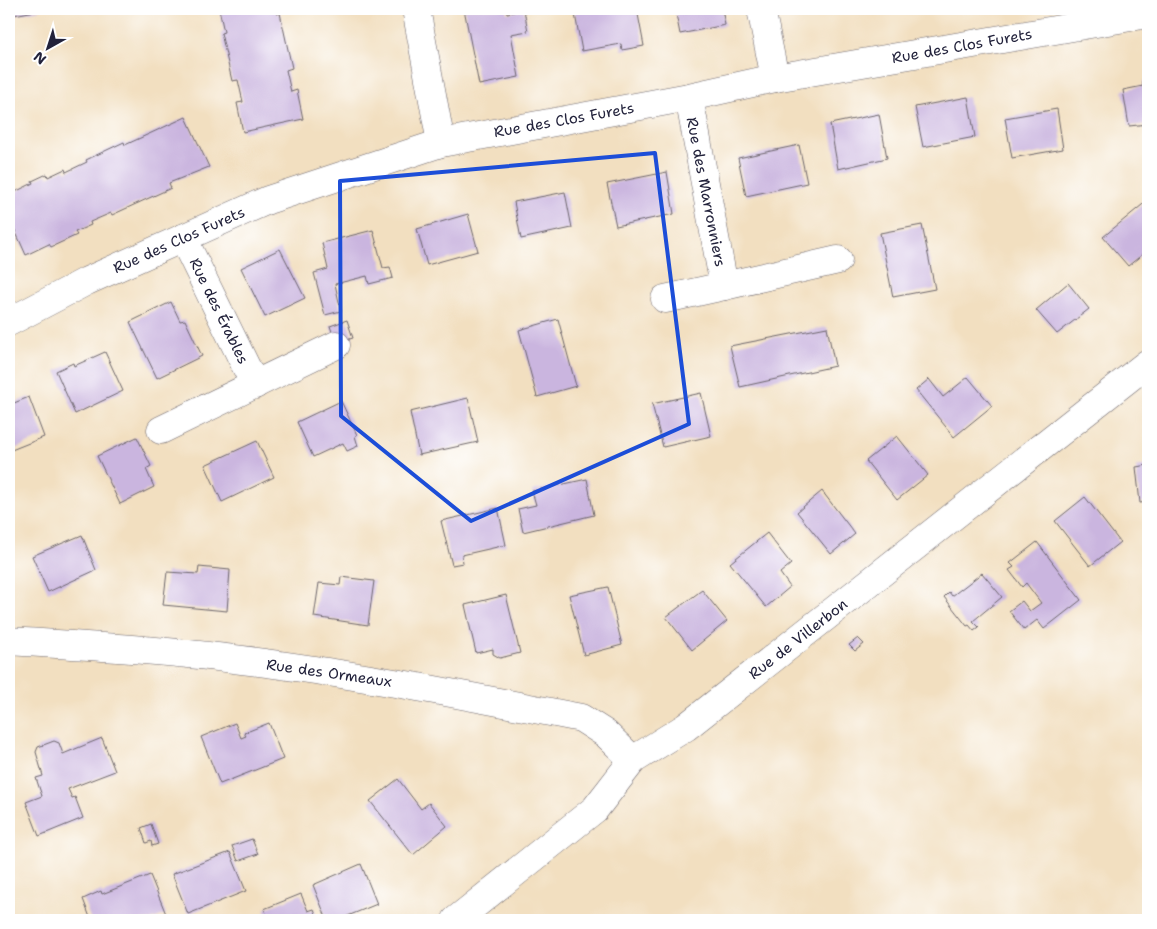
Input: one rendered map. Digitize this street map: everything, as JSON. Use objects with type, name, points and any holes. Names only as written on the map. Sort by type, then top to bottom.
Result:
[{"type":"street","points":[[416,9],[441,143]]},
{"type":"street","points":[[761,9],[775,78]]},
{"type":"street","name":"Rue des Clos Furets","points":[[9,322],[87,281],[268,200],[441,143],[688,98],[775,78],[1148,14]]},
{"type":"street","name":"Rue des Marronniers","points":[[688,98],[724,286]]},
{"type":"street","name":"Rue des Érables","points":[[183,238],[255,385]]},
{"type":"street","name":"Rue des Marronniers","points":[[665,299],[838,260]]},
{"type":"street","points":[[161,430],[336,345]]},
{"type":"street","name":"Rue de Villerbon","points":[[456,920],[595,809],[633,760],[686,727],[1148,363]]},
{"type":"street","name":"Rue des Ormeaux","points":[[9,641],[241,660],[391,681],[581,718],[606,734],[633,760]]},
{"type":"highlighted area","points":[[655,153],[689,424],[471,521],[341,416],[340,181]]},
{"type":"building","points":[[9,9],[40,9],[40,10],[9,16]]},
{"type":"building","points":[[219,9],[276,9],[277,14],[280,13],[292,68],[286,70],[291,92],[297,90],[303,119],[243,132],[237,103],[243,102],[238,80],[232,81],[221,33],[224,32]]},
{"type":"building","points":[[464,9],[506,9],[507,13],[524,10],[528,31],[511,34],[519,77],[479,85]]},
{"type":"building","points":[[574,9],[637,9],[644,46],[622,50],[621,44],[582,51]]},
{"type":"building","points":[[675,9],[722,9],[725,25],[680,34]]},
{"type":"building","points":[[1143,81],[1148,81],[1148,124],[1129,126],[1123,90],[1143,86]]},
{"type":"building","points":[[968,97],[975,137],[923,147],[915,107]]},
{"type":"building","points":[[1057,109],[1063,149],[1012,158],[1005,118]]},
{"type":"building","points":[[879,114],[887,158],[838,169],[830,124]]},
{"type":"building","points":[[186,117],[209,167],[169,183],[171,188],[112,215],[111,213],[90,222],[91,225],[75,232],[77,235],[51,247],[49,244],[26,255],[9,217],[9,195],[47,174],[48,177],[65,169],[66,172],[124,142],[125,145]]},
{"type":"building","points":[[799,145],[807,183],[746,196],[738,158]]},
{"type":"building","points":[[667,172],[674,214],[616,226],[607,184]]},
{"type":"building","points":[[565,192],[572,228],[521,239],[514,202]]},
{"type":"building","points":[[1148,200],[1148,250],[1128,266],[1103,237]]},
{"type":"building","points":[[468,214],[478,251],[427,265],[417,229]]},
{"type":"building","points":[[922,225],[935,289],[893,297],[880,233]]},
{"type":"building","points":[[373,230],[383,268],[390,267],[393,278],[369,284],[367,276],[335,284],[341,311],[325,315],[314,273],[328,269],[322,243]]},
{"type":"building","points":[[280,249],[305,298],[265,317],[241,268]]},
{"type":"building","points":[[1068,283],[1089,309],[1057,334],[1036,310]]},
{"type":"building","points":[[171,302],[180,321],[185,320],[202,356],[157,378],[130,322]]},
{"type":"building","points":[[558,319],[576,386],[537,397],[519,330]]},
{"type":"building","points":[[347,320],[353,338],[336,343],[330,326]]},
{"type":"building","points":[[827,327],[835,366],[740,387],[730,346]]},
{"type":"building","points":[[105,352],[123,391],[75,414],[56,371],[73,363],[74,366]]},
{"type":"building","points":[[968,377],[992,406],[954,437],[916,390],[929,379],[943,397]]},
{"type":"building","points":[[701,393],[711,436],[663,447],[652,404]]},
{"type":"building","points":[[29,397],[44,437],[9,451],[9,405]]},
{"type":"building","points":[[468,398],[478,442],[419,455],[410,412]]},
{"type":"building","points":[[341,401],[357,435],[355,436],[358,446],[347,451],[343,443],[313,457],[297,422]]},
{"type":"building","points":[[897,436],[928,475],[897,500],[866,461]]},
{"type":"building","points":[[137,437],[151,466],[146,469],[154,487],[120,504],[97,456]]},
{"type":"building","points":[[257,441],[274,477],[222,502],[205,465]]},
{"type":"building","points":[[1148,465],[1148,502],[1140,503],[1136,467]]},
{"type":"building","points":[[587,479],[594,515],[523,532],[518,509],[536,505],[532,491]]},
{"type":"building","points":[[822,491],[855,534],[831,554],[797,512]]},
{"type":"building","points":[[1085,497],[1120,542],[1090,566],[1055,521]]},
{"type":"building","points":[[498,508],[506,545],[462,555],[463,563],[452,565],[441,521]]},
{"type":"building","points":[[767,533],[791,564],[780,573],[790,587],[766,607],[730,563]]},
{"type":"building","points":[[82,535],[96,570],[48,592],[32,556]]},
{"type":"building","points":[[1037,542],[1081,600],[1044,629],[1037,620],[1024,630],[1009,611],[1022,601],[1030,611],[1041,603],[1026,583],[1022,587],[1009,570],[1014,567],[1010,563]]},
{"type":"building","points":[[199,567],[230,570],[227,611],[163,605],[167,572],[198,574]]},
{"type":"building","points":[[982,573],[1002,597],[973,621],[979,627],[974,631],[969,625],[967,626],[944,597],[949,592],[952,596]]},
{"type":"building","points":[[341,577],[374,581],[368,625],[314,617],[319,583],[340,585]]},
{"type":"building","points":[[608,587],[622,645],[584,655],[569,595]]},
{"type":"building","points":[[702,590],[727,621],[692,650],[666,617]]},
{"type":"building","points":[[506,595],[520,653],[500,658],[493,654],[493,649],[476,653],[465,605]]},
{"type":"building","points":[[858,638],[864,644],[855,651],[849,645]]},
{"type":"building","points":[[235,723],[241,738],[246,736],[244,733],[269,723],[283,759],[220,784],[201,737]]},
{"type":"building","points":[[102,738],[115,771],[68,789],[72,798],[75,797],[83,818],[39,836],[26,802],[42,796],[36,778],[43,776],[36,752],[38,747],[54,741],[59,743],[63,754]]},
{"type":"building","points":[[398,779],[421,809],[429,803],[447,826],[413,855],[370,801]]},
{"type":"building","points":[[151,824],[158,844],[152,846],[151,841],[146,843],[141,828]]},
{"type":"building","points":[[252,839],[258,854],[238,861],[232,846]]},
{"type":"building","points":[[230,852],[246,891],[188,914],[172,874]]},
{"type":"building","points":[[361,864],[377,904],[338,920],[327,920],[313,885]]},
{"type":"building","points":[[150,875],[166,914],[151,920],[91,920],[83,899],[101,891],[102,894]]},
{"type":"building","points":[[301,894],[308,911],[314,909],[318,919],[269,920],[264,909]]}]
